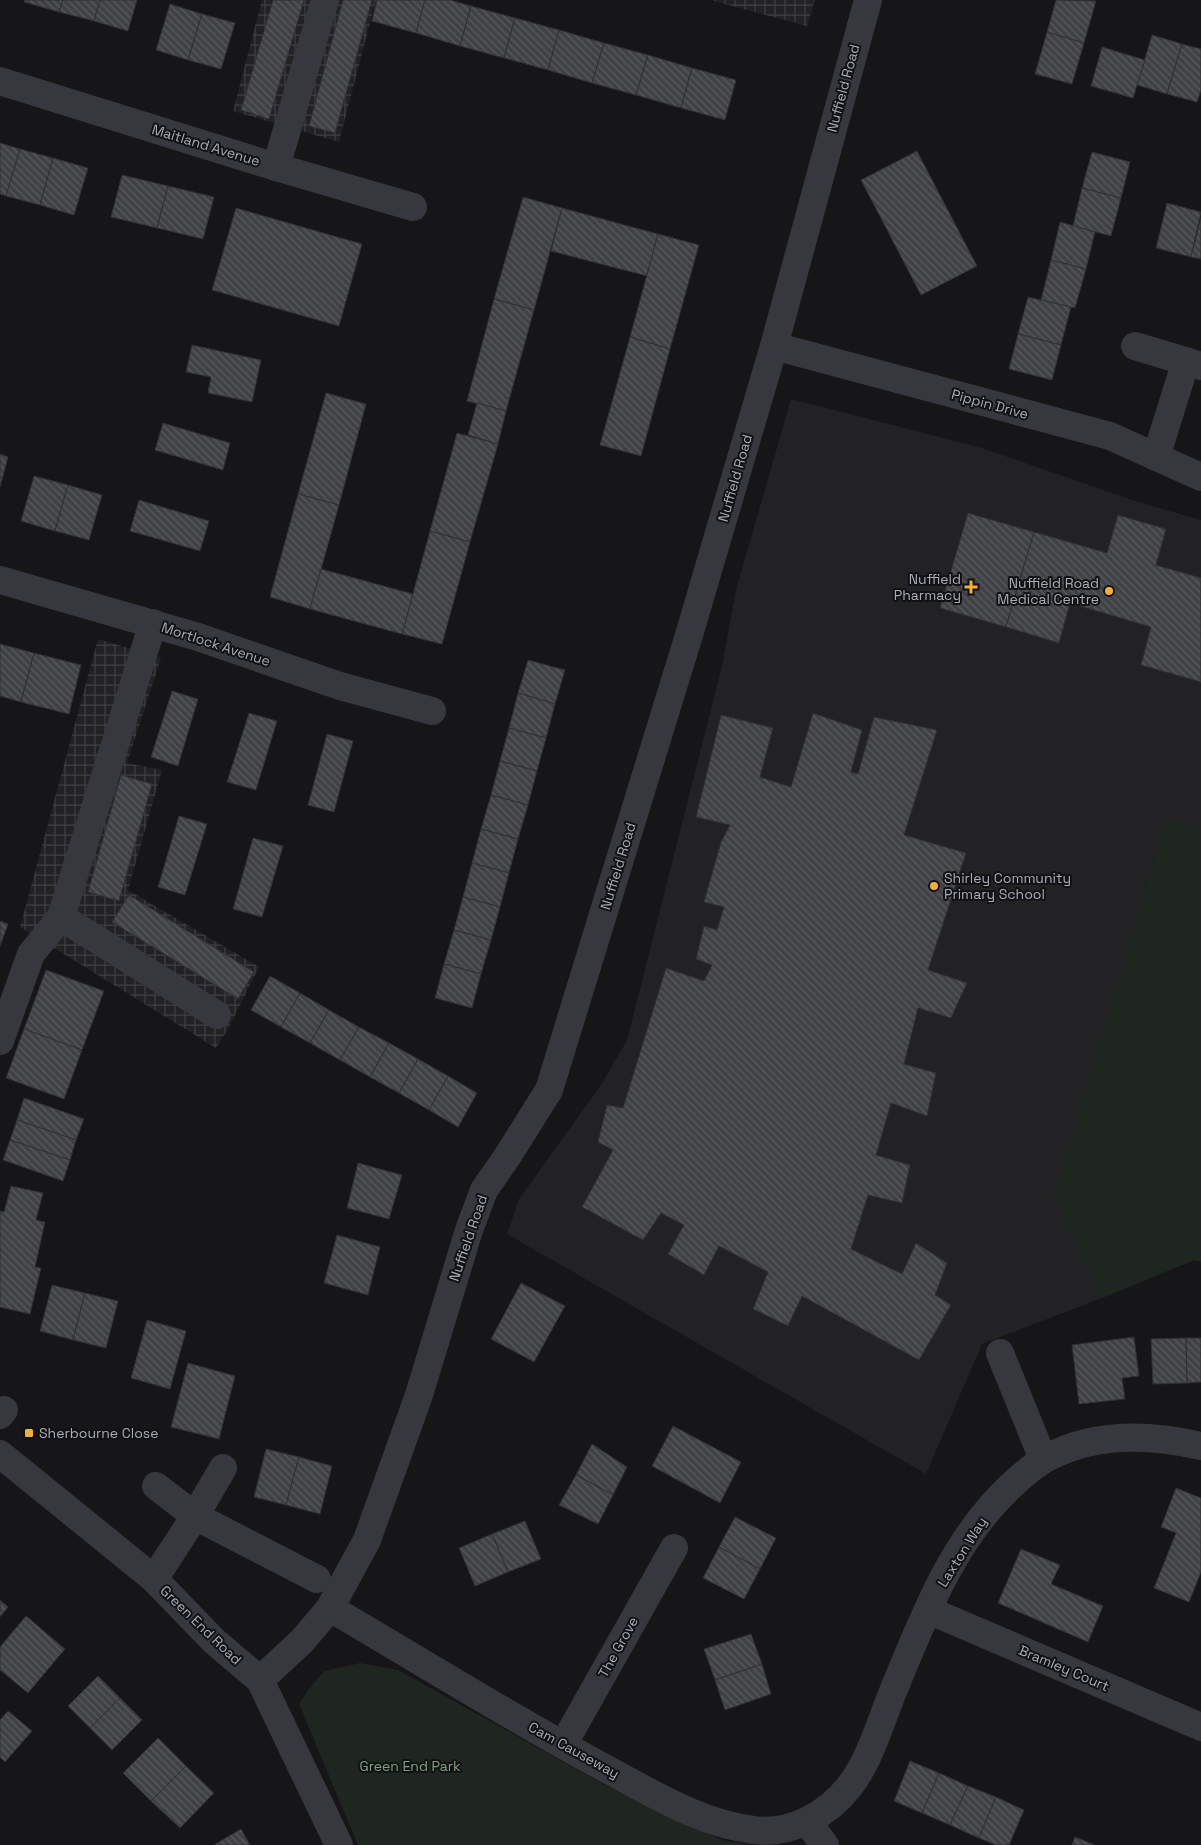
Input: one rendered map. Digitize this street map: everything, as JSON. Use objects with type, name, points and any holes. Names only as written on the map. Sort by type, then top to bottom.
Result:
[{"type":"street","points":[[276,167],[325,0]]},
{"type":"street","name":"Nuffield Road","points":[[260,1680],[302,1641],[330,1608],[367,1540],[419,1395],[469,1230],[484,1190],[549,1090],[689,635],[774,346],[868,0]]},
{"type":"street","name":"Maitland Avenue","points":[[0,80],[276,167],[413,207]]},
{"type":"street","name":"Pippin Drive","points":[[774,346],[1110,436],[1201,477]]},
{"type":"street","points":[[1135,346],[1194,363],[1156,456]]},
{"type":"street","name":"Mortlock Avenue","points":[[0,580],[153,623],[340,686],[432,711]]},
{"type":"street","points":[[0,1041],[32,954],[61,918],[153,623]]},
{"type":"street","points":[[61,918],[217,1015]]},
{"type":"street","points":[[1000,1353],[1043,1460]]},
{"type":"street","name":"Laxton Way","points":[[806,1822],[829,1806],[849,1787],[869,1752],[928,1610],[949,1567],[978,1522],[997,1498],[1043,1460],[1070,1447],[1104,1439],[1148,1436],[1201,1446]]},
{"type":"street","name":"Green End Road","points":[[0,1454],[154,1579],[214,1641],[260,1680],[339,1845]]},
{"type":"street","points":[[154,1579],[195,1516],[223,1468]]},
{"type":"street","points":[[156,1486],[195,1516],[317,1579]]},
{"type":"street","name":"The Grove","points":[[563,1745],[674,1548]]},
{"type":"street","name":"Cam Causeway","points":[[330,1608],[563,1745],[679,1807],[721,1824],[757,1831],[781,1829],[806,1822]]},
{"type":"street","name":"Bramley Court","points":[[928,1610],[1201,1727]]},
{"type":"street","points":[[806,1822],[825,1845]]},
{"type":"shaded area","points":[[262,0],[376,0],[339,142],[233,111]]},
{"type":"shaded area","points":[[710,0],[815,0],[807,26]]},
{"type":"shaded area","name":"Shirley Community Primary School","points":[[791,399],[982,448],[1135,501],[1201,520],[1201,1262],[1194,1260],[982,1344],[926,1474],[507,1234],[519,1199],[603,1082],[627,1040],[722,666],[736,590]]},
{"type":"shaded area","points":[[98,639],[161,658],[127,763],[162,770],[128,890],[259,967],[228,1029],[216,1048],[20,927]]},
{"type":"green space","points":[[1167,819],[1201,828],[1201,1262],[1194,1260],[1102,1298],[1053,1198]]},
{"type":"green space","name":"Green End Park","points":[[360,1663],[398,1670],[601,1783],[722,1840],[752,1845],[358,1845],[299,1704],[311,1686],[325,1671]]},
{"type":"building","points":[[25,0],[63,0],[59,12],[24,2]]},
{"type":"building","points":[[63,0],[100,0],[94,21],[59,12]]},
{"type":"building","points":[[100,0],[137,0],[128,31],[94,21]]},
{"type":"building","points":[[273,0],[304,0],[269,119],[241,110]]},
{"type":"building","points":[[343,0],[372,0],[335,133],[309,126]]},
{"type":"building","points":[[377,0],[425,0],[416,33],[372,21]]},
{"type":"building","points":[[425,0],[450,0],[471,6],[460,46],[416,33]]},
{"type":"building","points":[[1056,0],[1096,1],[1084,43],[1047,32]]},
{"type":"building","points":[[170,4],[202,14],[188,60],[156,50]]},
{"type":"building","points":[[471,6],[515,18],[504,58],[460,46]]},
{"type":"building","points":[[202,14],[235,23],[221,69],[188,60]]},
{"type":"building","points":[[515,18],[559,30],[548,70],[504,58]]},
{"type":"building","points":[[559,30],[604,43],[592,83],[548,70]]},
{"type":"building","points":[[1047,32],[1084,43],[1072,84],[1035,74]]},
{"type":"building","points":[[1152,35],[1182,44],[1167,94],[1137,85]]},
{"type":"building","points":[[604,43],[648,55],[636,95],[592,83]]},
{"type":"building","points":[[1182,44],[1201,49],[1201,90],[1197,102],[1167,94]]},
{"type":"building","points":[[1102,47],[1145,60],[1133,98],[1091,86]]},
{"type":"building","points":[[648,55],[692,68],[681,108],[636,95]]},
{"type":"building","points":[[692,68],[736,80],[725,120],[681,108]]},
{"type":"building","points":[[0,143],[20,149],[6,196],[0,194]]},
{"type":"building","points":[[20,149],[53,158],[40,205],[6,196]]},
{"type":"building","points":[[917,151],[977,266],[921,295],[861,180]]},
{"type":"building","points":[[1092,152],[1130,162],[1121,198],[1082,188]]},
{"type":"building","points":[[53,158],[88,168],[74,215],[40,205]]},
{"type":"building","points":[[122,175],[168,186],[157,228],[111,217]]},
{"type":"building","points":[[168,186],[214,197],[203,239],[157,228]]},
{"type":"building","points":[[1082,188],[1121,198],[1111,236],[1073,226]]},
{"type":"building","points":[[523,197],[562,208],[534,310],[494,299]]},
{"type":"building","points":[[1167,203],[1201,212],[1191,257],[1156,248]]},
{"type":"building","points":[[236,208],[362,244],[339,326],[212,290]]},
{"type":"building","points":[[562,208],[658,234],[647,276],[551,251]]},
{"type":"building","points":[[1201,218],[1201,259],[1191,257]]},
{"type":"building","points":[[1060,222],[1095,232],[1086,269],[1051,260]]},
{"type":"building","points":[[658,234],[699,245],[670,349],[630,337]]},
{"type":"building","points":[[1051,260],[1086,269],[1075,308],[1041,300]]},
{"type":"building","points":[[1028,297],[1071,307],[1061,345],[1018,334]]},
{"type":"building","points":[[494,299],[534,310],[506,411],[467,401]]},
{"type":"building","points":[[1018,334],[1061,345],[1052,380],[1009,369]]},
{"type":"building","points":[[630,337],[670,349],[641,456],[600,445]]},
{"type":"building","points":[[192,345],[261,360],[252,402],[208,393],[211,377],[186,372]]},
{"type":"building","points":[[326,393],[366,404],[339,505],[298,494]]},
{"type":"building","points":[[477,403],[506,411],[498,444],[468,435]]},
{"type":"building","points":[[163,423],[230,443],[223,470],[155,450]]},
{"type":"building","points":[[457,433],[498,444],[470,542],[430,531]]},
{"type":"building","points":[[0,454],[8,457],[0,487]]},
{"type":"building","points":[[34,476],[68,485],[55,531],[21,521]]},
{"type":"building","points":[[68,485],[102,495],[89,540],[55,531]]},
{"type":"building","points":[[298,494],[339,505],[310,609],[270,597]]},
{"type":"building","points":[[139,500],[209,521],[200,551],[130,531]]},
{"type":"building","points":[[968,513],[1034,532],[1006,627],[940,608]]},
{"type":"building","name":"Nuffield Road Medical Centre","points":[[1118,515],[1166,529],[1156,565],[1201,578],[1201,682],[1141,665],[1151,627],[1070,603],[1059,643],[1006,627],[1034,532],[1107,553]]},
{"type":"building","points":[[430,531],[470,542],[442,644],[402,634]]},
{"type":"building","points":[[321,569],[413,594],[402,634],[310,609]]},
{"type":"building","points":[[0,644],[34,653],[21,702],[0,696]]},
{"type":"building","points":[[34,653],[81,665],[69,714],[21,702]]},
{"type":"building","points":[[528,660],[565,670],[555,704],[518,693]]},
{"type":"building","points":[[172,691],[198,699],[178,766],[151,757]]},
{"type":"building","points":[[518,693],[555,704],[546,738],[509,728]]},
{"type":"building","points":[[249,713],[277,721],[256,790],[227,782]]},
{"type":"building","points":[[813,713],[862,730],[851,772],[858,774],[874,717],[937,730],[904,835],[966,853],[928,970],[967,983],[951,1018],[918,1008],[904,1064],[936,1073],[927,1116],[891,1103],[876,1155],[910,1165],[902,1203],[868,1195],[851,1249],[902,1274],[916,1243],[947,1263],[935,1295],[951,1305],[919,1360],[802,1296],[788,1326],[753,1309],[768,1272],[719,1246],[704,1275],[668,1254],[684,1225],[661,1213],[643,1240],[582,1207],[613,1150],[598,1142],[607,1105],[623,1108],[666,968],[704,981],[712,965],[696,959],[704,926],[717,930],[724,907],[704,902],[721,842],[730,825],[696,817],[721,715],[773,728],[760,777],[791,787]]},
{"type":"building","points":[[509,728],[546,738],[537,771],[500,761]]},
{"type":"building","points":[[327,734],[353,741],[334,812],[308,805]]},
{"type":"building","points":[[500,761],[537,771],[528,805],[491,795]]},
{"type":"building","points":[[121,775],[152,784],[119,901],[88,892]]},
{"type":"building","points":[[491,795],[528,805],[518,839],[481,829]]},
{"type":"building","points":[[179,816],[207,824],[185,895],[158,887]]},
{"type":"building","points":[[481,829],[518,839],[509,873],[472,863]]},
{"type":"building","points":[[253,838],[283,846],[262,917],[233,909]]},
{"type":"building","points":[[472,863],[509,873],[500,907],[463,897]]},
{"type":"building","points":[[129,895],[254,972],[238,999],[112,922]]},
{"type":"building","points":[[463,897],[500,907],[491,940],[454,930]]},
{"type":"building","points":[[0,921],[8,924],[0,946]]},
{"type":"building","points":[[454,930],[491,940],[481,974],[444,964]]},
{"type":"building","points":[[444,964],[481,974],[472,1008],[435,998]]},
{"type":"building","points":[[46,970],[104,991],[82,1050],[24,1029]]},
{"type":"building","points":[[270,976],[300,993],[281,1027],[251,1010]]},
{"type":"building","points":[[300,993],[329,1010],[310,1043],[281,1027]]},
{"type":"building","points":[[329,1010],[359,1027],[340,1060],[310,1043]]},
{"type":"building","points":[[359,1027],[389,1043],[370,1077],[340,1060]]},
{"type":"building","points":[[24,1029],[82,1050],[64,1099],[6,1078]]},
{"type":"building","points":[[389,1043],[418,1059],[399,1093],[370,1077]]},
{"type":"building","points":[[418,1059],[448,1076],[429,1110],[399,1093]]},
{"type":"building","points":[[448,1076],[477,1093],[458,1127],[429,1110]]},
{"type":"building","points":[[24,1098],[84,1119],[76,1140],[17,1120]]},
{"type":"building","points":[[17,1120],[76,1140],[70,1160],[10,1140]]},
{"type":"building","points":[[10,1140],[70,1160],[63,1181],[3,1160]]},
{"type":"building","points":[[358,1163],[402,1175],[389,1219],[347,1208]]},
{"type":"building","points":[[11,1186],[43,1193],[36,1220],[45,1222],[35,1267],[41,1268],[30,1314],[0,1307],[0,1211],[4,1212]]},
{"type":"building","points":[[337,1235],[380,1247],[368,1295],[324,1283]]},
{"type":"building","points":[[521,1283],[565,1306],[534,1362],[491,1339]]},
{"type":"building","points":[[52,1285],[85,1293],[73,1340],[40,1331]]},
{"type":"building","points":[[85,1293],[118,1301],[106,1348],[73,1340]]},
{"type":"building","points":[[147,1320],[186,1331],[170,1389],[131,1378]]},
{"type":"building","points":[[1134,1337],[1139,1376],[1122,1378],[1125,1399],[1079,1404],[1072,1345]]},
{"type":"building","points":[[1186,1338],[1187,1383],[1153,1384],[1151,1339]]},
{"type":"building","points":[[1186,1338],[1201,1338],[1201,1382],[1187,1383]]},
{"type":"building","points":[[188,1363],[235,1376],[219,1439],[171,1427]]},
{"type":"building","points":[[673,1426],[741,1462],[720,1503],[652,1466]]},
{"type":"building","points":[[592,1444],[627,1467],[613,1495],[576,1475]]},
{"type":"building","points":[[266,1449],[299,1457],[286,1505],[254,1497]]},
{"type":"building","points":[[299,1457],[332,1466],[320,1514],[286,1505]]},
{"type":"building","points":[[576,1475],[613,1495],[598,1524],[559,1505]]},
{"type":"building","points":[[1176,1488],[1201,1498],[1201,1572],[1189,1602],[1154,1588],[1176,1533],[1161,1527]]},
{"type":"building","points":[[735,1517],[776,1538],[760,1569],[719,1547]]},
{"type":"building","points":[[525,1521],[541,1559],[508,1572],[492,1534]]},
{"type":"building","points":[[492,1534],[508,1572],[475,1586],[459,1548]]},
{"type":"building","points":[[719,1547],[760,1569],[744,1599],[703,1578]]},
{"type":"building","points":[[1021,1549],[1060,1565],[1051,1584],[1103,1606],[1088,1642],[998,1603]]},
{"type":"building","points":[[0,1600],[8,1607],[0,1617]]},
{"type":"building","points":[[26,1616],[65,1649],[28,1693],[0,1670],[0,1647]]},
{"type":"building","points":[[751,1634],[762,1664],[715,1680],[704,1649]]},
{"type":"building","points":[[762,1664],[771,1694],[725,1710],[715,1680]]},
{"type":"building","points":[[98,1676],[120,1698],[90,1728],[68,1706]]},
{"type":"building","points":[[120,1698],[142,1720],[112,1750],[90,1728]]},
{"type":"building","points":[[8,1711],[32,1731],[5,1762],[0,1757],[0,1720]]},
{"type":"building","points":[[158,1738],[186,1766],[151,1801],[123,1773]]},
{"type":"building","points":[[910,1761],[939,1773],[922,1813],[894,1801]]},
{"type":"building","points":[[186,1766],[214,1793],[180,1828],[151,1801]]},
{"type":"building","points":[[939,1773],[968,1786],[950,1825],[922,1813]]},
{"type":"building","points":[[968,1786],[996,1797],[979,1838],[950,1825]]},
{"type":"building","points":[[996,1797],[1024,1810],[1009,1845],[996,1845],[979,1838]]},
{"type":"building","points":[[241,1829],[250,1845],[214,1845]]},
{"type":"building","points":[[1075,1837],[1095,1845],[1072,1845]]},
{"type":"place","name":"Nuffield Pharmacy","points":[[971,587]]},
{"type":"place","name":"Nuffield Road Medical Centre","points":[[1109,591]]},
{"type":"place","name":"Shirley Community Primary School","points":[[934,886]]},
{"type":"place","name":"Sherbourne Close","points":[[29,1433]]}]
